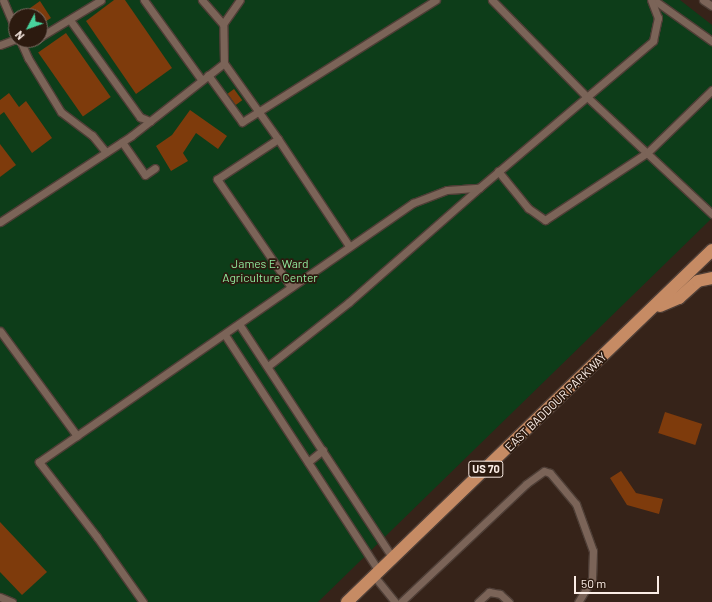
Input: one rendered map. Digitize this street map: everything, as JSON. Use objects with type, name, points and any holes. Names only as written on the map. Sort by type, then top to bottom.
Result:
[{"type":"main road","name":"EAST BADDOUR PARKWAY","points":[[346,602],[653,309],[712,250]]},
{"type":"main road","points":[[653,309],[679,298],[698,281],[712,278]]},
{"type":"lane","points":[[3,0],[8,12]]},
{"type":"lane","points":[[48,32],[101,0]]},
{"type":"lane","points":[[144,0],[204,77],[242,122],[436,0]]},
{"type":"lane","points":[[202,0],[223,24]]},
{"type":"lane","points":[[492,0],[586,96],[648,152],[712,214]]},
{"type":"lane","points":[[268,366],[349,302],[498,171],[586,96],[632,61],[653,41],[658,18],[651,0]]},
{"type":"lane","points":[[654,0],[712,41]]},
{"type":"lane","points":[[703,0],[712,6]]},
{"type":"lane","points":[[240,1],[223,24],[224,63],[260,111],[349,246]]},
{"type":"lane","points":[[70,20],[140,117],[150,121]]},
{"type":"lane","points":[[24,48],[61,112],[92,135],[106,152]]},
{"type":"lane","points":[[0,222],[122,142],[224,63]]},
{"type":"lane","points":[[498,171],[528,208],[545,220],[648,152],[712,90]]},
{"type":"lane","points":[[278,139],[217,179],[291,287]]},
{"type":"lane","points":[[122,142],[145,175],[155,168]]},
{"type":"lane","points":[[142,602],[97,537],[39,462],[225,335],[349,246],[413,203],[447,190],[479,188]]},
{"type":"lane","points":[[239,324],[393,558]]},
{"type":"lane","points":[[0,331],[77,436]]},
{"type":"lane","points":[[225,335],[308,462],[395,602]]},
{"type":"lane","points":[[308,462],[323,450]]},
{"type":"lane","points":[[401,602],[526,484],[544,471],[550,473],[576,504],[593,551],[592,579],[578,602]]},
{"type":"lane","points":[[478,602],[489,592],[494,592],[505,597],[509,602]]},
{"type":"lane","points":[[0,597],[12,602]]},
{"type":"green space","name":"James E. Ward Agriculture Center","points":[[0,0],[680,0],[712,25],[712,218],[318,602],[0,602]]},
{"type":"building","points":[[114,0],[125,0],[172,68],[136,94],[86,21]]},
{"type":"building","points":[[40,1],[45,8],[30,8]]},
{"type":"building","points":[[66,33],[111,97],[83,116],[38,53],[45,48],[48,48],[48,46]]},
{"type":"building","points":[[234,89],[242,100],[236,105],[228,94]]},
{"type":"building","points":[[9,93],[19,107],[26,101],[52,138],[32,153],[4,112],[0,115],[0,100]]},
{"type":"building","points":[[190,110],[227,136],[218,149],[196,133],[183,153],[188,161],[171,171],[156,146],[172,135]]},
{"type":"building","points":[[0,144],[16,165],[0,177]]},
{"type":"building","points":[[665,412],[702,424],[695,445],[658,433]]},
{"type":"building","points":[[621,471],[636,493],[663,499],[659,514],[627,505],[610,478]]},
{"type":"building","points":[[0,522],[47,572],[22,595],[0,572]]}]
